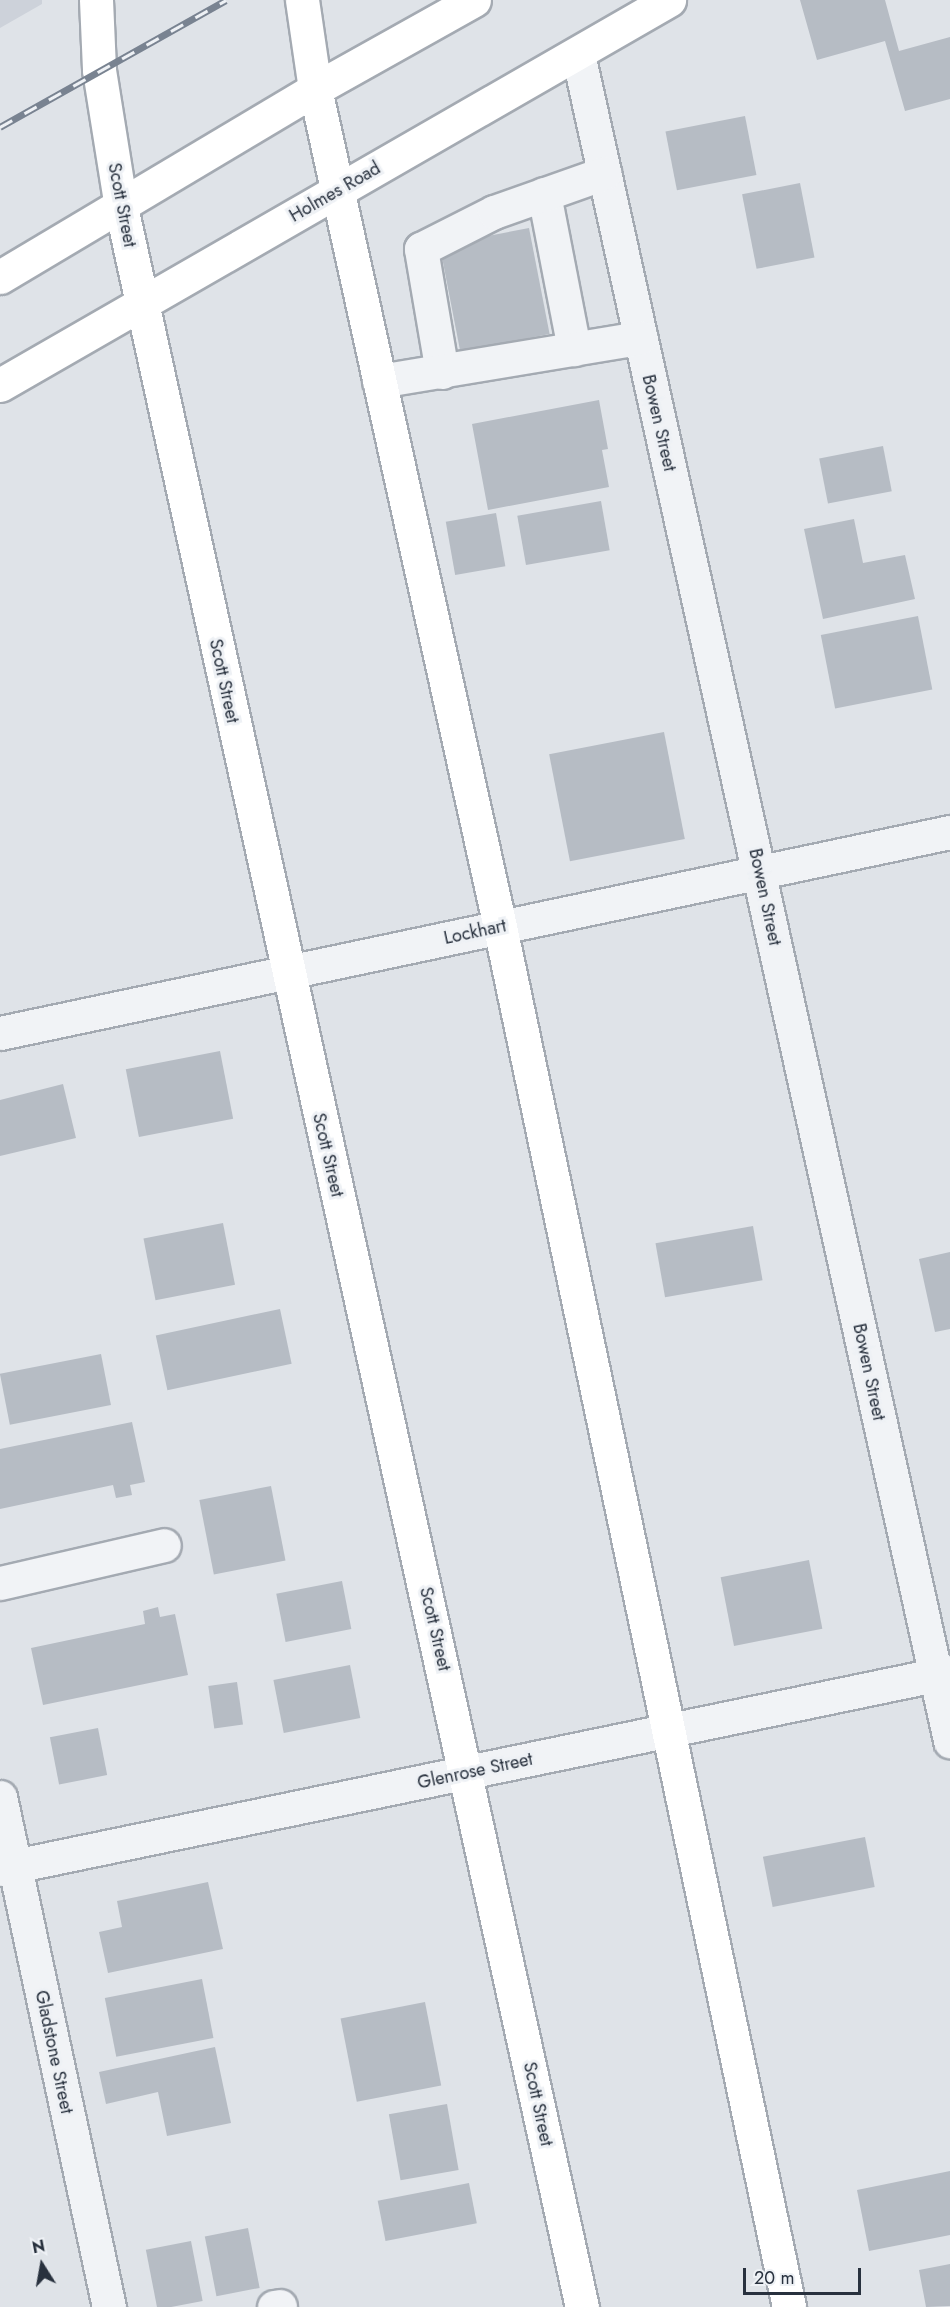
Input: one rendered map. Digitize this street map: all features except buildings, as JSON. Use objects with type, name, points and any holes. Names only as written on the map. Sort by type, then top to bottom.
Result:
[{"type":"main road","name":"Scott Street","points":[[96,0],[99,70],[121,207],[286,972],[467,1772],[582,2307]]},
{"type":"main road","points":[[302,0],[315,89],[500,927],[789,2307]]},
{"type":"main road","points":[[0,277],[121,207],[315,89],[474,0]]},
{"type":"main road","name":"Holmes Road","points":[[0,385],[669,0]]},
{"type":"street","name":"Bowen Street","points":[[578,54],[759,872],[943,1673],[950,1741]]},
{"type":"street","points":[[442,372],[421,249],[494,212],[604,173]]},
{"type":"street","points":[[544,194],[574,349]]},
{"type":"street","points":[[379,381],[640,338]]},
{"type":"street","name":"Lockhart","points":[[0,1033],[950,832]]},
{"type":"street","points":[[0,1582],[164,1545]]},
{"type":"street","name":"Glenrose Street","points":[[7,1868],[943,1673]]},
{"type":"street","name":"Gladstone Street","points":[[0,1797],[7,1868],[109,2307]]},
{"type":"shaded area","points":[[0,0],[42,0],[42,4],[0,28]]},
{"type":"railway","points":[[0,127],[226,0]]}]
